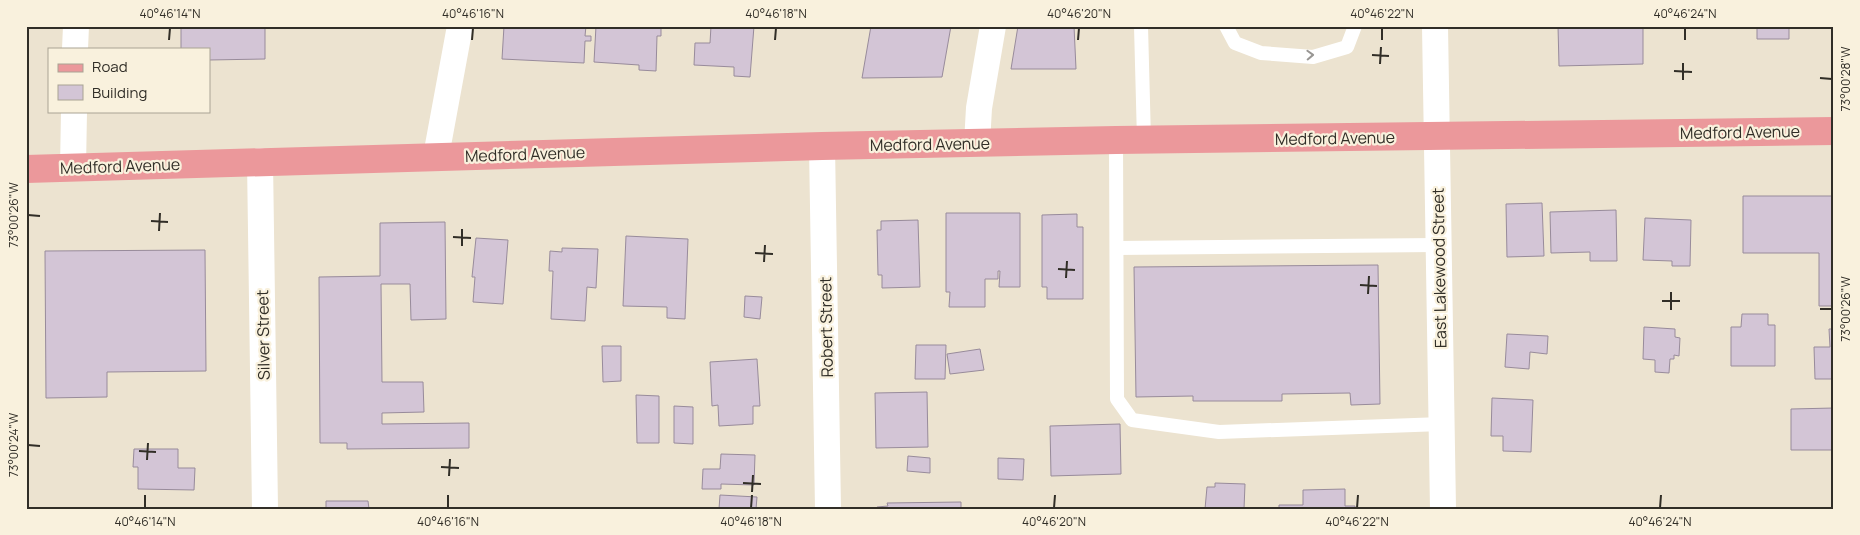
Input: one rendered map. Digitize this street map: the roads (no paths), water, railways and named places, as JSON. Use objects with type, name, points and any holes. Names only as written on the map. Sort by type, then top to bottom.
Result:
[{"type":"main road","name":"Medford Avenue","points":[[26,169],[822,146],[1116,140],[1834,131]]},
{"type":"street","points":[[75,48],[76,26]]},
{"type":"street","points":[[436,156],[460,26]]},
{"type":"street","points":[[977,143],[979,108],[994,26]]},
{"type":"street","name":"East Lakewood Street","points":[[1435,26],[1443,509]]},
{"type":"street","points":[[73,168],[74,112]]},
{"type":"street","name":"Robert Street","points":[[822,146],[828,509]]},
{"type":"street","name":"Silver Street","points":[[260,161],[265,509]]},
{"type":"lane","points":[[1141,26],[1144,140]]},
{"type":"lane","points":[[1226,26],[1235,43],[1261,53],[1313,57],[1348,47],[1355,26]]},
{"type":"lane","points":[[1116,140],[1117,399],[1132,420],[1219,432],[1442,424]]},
{"type":"lane","points":[[1117,248],[1438,245]]}]
